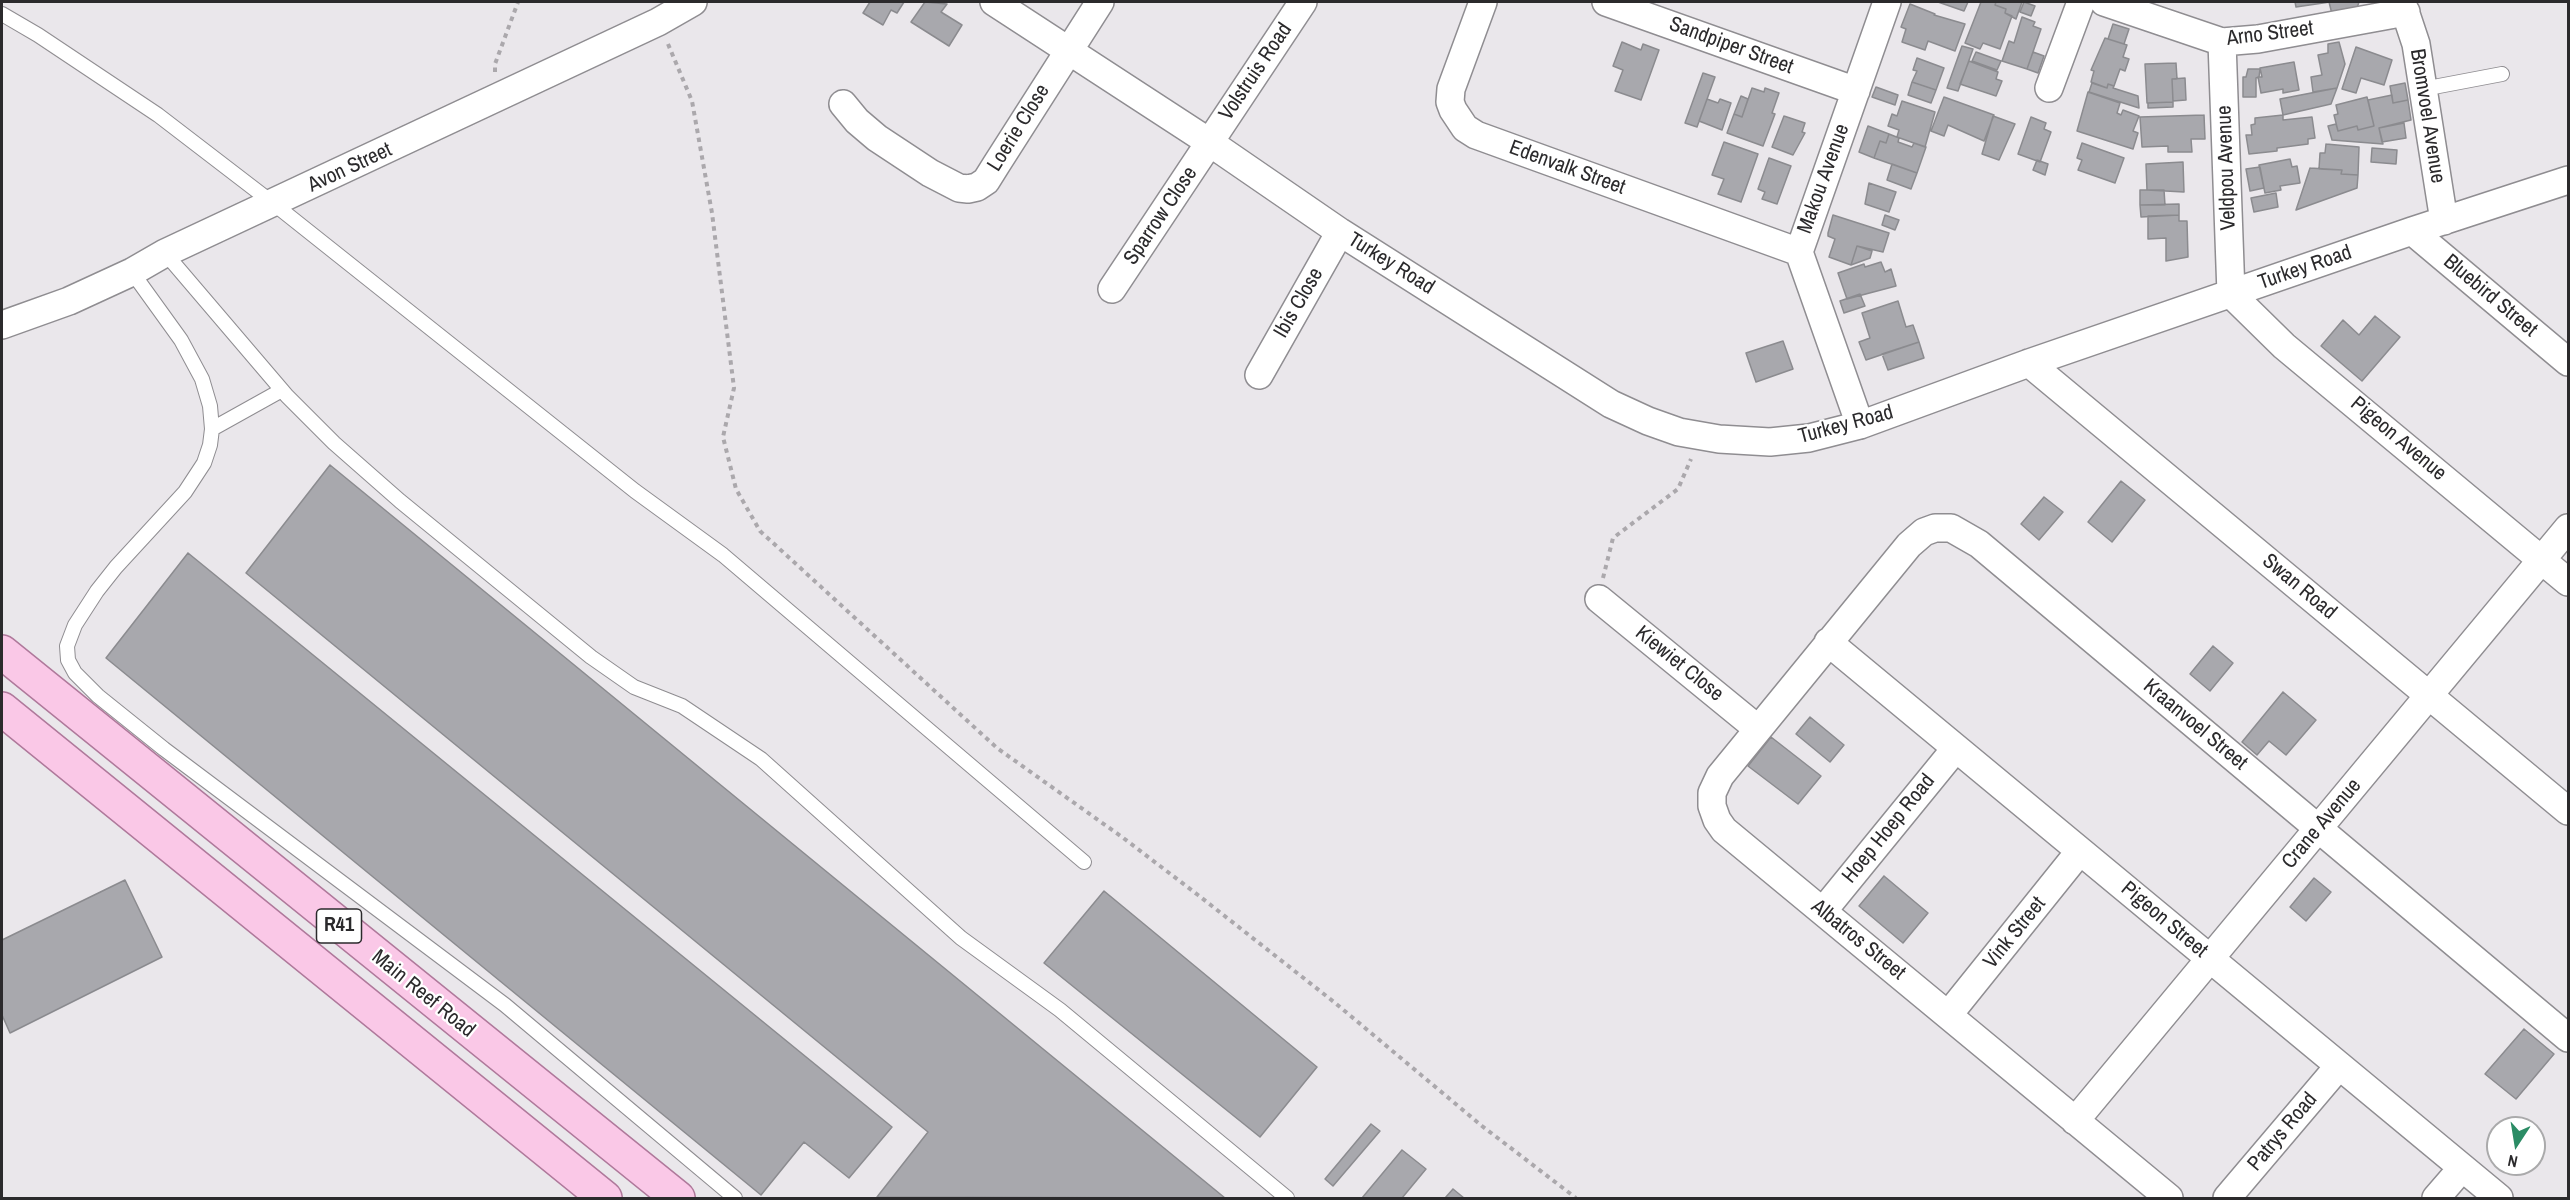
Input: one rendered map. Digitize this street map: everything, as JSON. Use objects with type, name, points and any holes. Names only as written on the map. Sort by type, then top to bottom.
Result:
[{"type":"main road","name":"Main Reef Road","points":[[2,652],[678,1198]]},
{"type":"main road","name":"R41","points":[[2,709],[605,1198]]},
{"type":"main road","points":[[500,1113],[530,1080]]},
{"type":"street","name":"Avon Street","points":[[2,325],[69,301],[132,272],[165,253],[274,204],[658,22],[693,2]]},
{"type":"street","name":"Turkey Road","points":[[994,2],[1209,142],[1340,232],[1611,404],[1648,421],[1695,435],[1719,439],[1770,442],[1809,438],[1860,425],[2029,363],[2412,231],[2568,180]]},
{"type":"street","name":"Loerie Close","points":[[843,104],[857,121],[877,138],[940,179],[968,189],[986,181],[1100,2]]},
{"type":"street","name":"Volstruis Road","points":[[1209,142],[1303,2]]},
{"type":"street","name":"Edenvalk Street","points":[[1483,2],[1450,95],[1453,110],[1465,128],[1476,135],[1798,252]]},
{"type":"street","name":"Sandpiper Street","points":[[1606,2],[1856,91]]},
{"type":"street","name":"Makou Avenue","points":[[1860,425],[1798,252],[1887,2]]},
{"type":"street","points":[[2049,88],[2081,2]]},
{"type":"street","name":"Arno Street","points":[[2104,2],[2222,42],[2258,39],[2404,7]]},
{"type":"street","name":"Bromvoel Avenue","points":[[2404,7],[2416,44],[2444,221]]},
{"type":"street","name":"Veldpou Avenue","points":[[2222,42],[2231,294]]},
{"type":"street","name":"Sparrow Close","points":[[1112,289],[1209,142]]},
{"type":"street","name":"Bluebird Street","points":[[2412,231],[2568,362]]},
{"type":"street","name":"Ibis Close","points":[[1259,375],[1340,232]]},
{"type":"street","name":"Pigeon Avenue","points":[[2231,294],[2284,346],[2568,582]]},
{"type":"street","name":"Swan Road","points":[[2029,363],[2568,811]]},
{"type":"street","name":"Kraanvoel Street","points":[[1828,642],[1915,538],[1935,528],[1951,528],[1979,544],[2568,1038]]},
{"type":"street","name":"Crane Avenue","points":[[2075,1121],[2568,528]]},
{"type":"street","name":"Kiewiet Close","points":[[1599,599],[1758,729]]},
{"type":"street","name":"Albatros Street","points":[[1828,642],[1720,776],[1712,793],[1712,806],[1717,820],[1724,830],[2169,1198]]},
{"type":"street","name":"Pigeon Street","points":[[1828,642],[2499,1198]]},
{"type":"street","name":"Hoep Hoep Road","points":[[1823,911],[1956,748]]},
{"type":"street","name":"Vink Street","points":[[1949,1014],[2080,851]]},
{"type":"street","name":"Patrys Road","points":[[2227,1198],[2339,1066]]},
{"type":"street","points":[[2436,1198],[2463,1168]]},
{"type":"lane","points":[[2,14],[38,35],[158,115],[274,204],[635,491],[723,555],[1084,862]]},
{"type":"lane","points":[[2423,89],[2502,74]]},
{"type":"lane","points":[[165,253],[282,390],[334,443],[400,501],[591,657],[634,687],[690,711],[761,759],[961,938],[1060,1010],[1287,1198]]},
{"type":"lane","points":[[132,272],[181,340],[202,379],[210,406],[212,429],[204,463],[185,492],[116,567],[75,625],[67,646],[68,660],[75,672],[98,696],[164,748],[506,1005],[735,1198]]},
{"type":"lane","points":[[212,429],[282,390]]},
{"type":"path","points":[[493,100],[495,64],[518,2]]},
{"type":"path","points":[[658,22],[692,101],[712,213],[734,388],[723,437],[736,489],[760,531],[997,748],[1122,837],[1198,895],[1334,1002],[1482,1126],[1576,1198]]},
{"type":"path","points":[[1599,599],[1613,538],[1677,489],[1691,460],[1695,435]]},
{"type":"building","points":[[870,2],[904,2],[897,13],[891,10],[883,25],[863,13]]},
{"type":"building","points":[[925,2],[947,4],[941,12],[962,25],[949,46],[911,22]]},
{"type":"building","points":[[1938,2],[1968,2],[1964,11]]},
{"type":"building","points":[[1981,2],[1996,2],[1995,5],[2006,9],[2005,13],[2012,16],[2000,49],[1983,43],[1980,49],[1965,43]]},
{"type":"building","points":[[1996,2],[2022,2],[2016,19],[2005,13],[2006,9],[1995,5]]},
{"type":"building","points":[[2024,2],[2035,6],[2031,16],[2020,12]]},
{"type":"building","points":[[2295,2],[2330,2],[2296,7]]},
{"type":"building","points":[[2329,2],[2359,2],[2357,8],[2332,14]]},
{"type":"building","points":[[1910,4],[1934,15],[1965,24],[1955,51],[1928,41],[1925,50],[1902,42],[1906,29],[1901,27]]},
{"type":"building","points":[[2022,17],[2035,22],[2033,26],[2041,29],[2027,69],[2002,61],[2009,41],[2014,43]]},
{"type":"building","points":[[2113,24],[2129,29],[2124,44],[2108,39]]},
{"type":"building","points":[[2105,38],[2127,45],[2123,57],[2129,59],[2125,71],[2120,69],[2114,86],[2108,84],[2107,88],[2091,82],[2094,71],[2091,70]]},
{"type":"building","points":[[1622,42],[1641,50],[1643,44],[1659,50],[1641,100],[1615,91],[1623,70],[1613,66]]},
{"type":"building","points":[[2339,42],[2345,64],[2337,88],[2313,92],[2311,77],[2322,75],[2318,55],[2328,53],[2328,44]]},
{"type":"building","points":[[1962,46],[1973,49],[1958,91],[1947,88]]},
{"type":"building","points":[[2356,47],[2392,60],[2384,85],[2361,78],[2356,93],[2342,89]]},
{"type":"building","points":[[1976,52],[2001,61],[1997,70],[1972,61]]},
{"type":"building","points":[[2033,52],[2044,56],[2038,73],[2027,69]]},
{"type":"building","points":[[1917,58],[1944,68],[1936,90],[1912,82],[1917,71],[1913,70]]},
{"type":"building","points":[[1969,61],[1998,72],[1996,79],[2002,81],[1996,96],[1960,84]]},
{"type":"building","points":[[2294,62],[2299,90],[2283,93],[2283,89],[2261,93],[2258,77],[2262,77],[2260,68]]},
{"type":"building","points":[[2176,63],[2177,79],[2172,79],[2173,102],[2147,103],[2145,64]]},
{"type":"building","points":[[2248,69],[2260,69],[2259,77],[2256,78],[2256,97],[2243,97],[2243,77],[2246,77]]},
{"type":"building","points":[[1703,73],[1715,77],[1697,127],[1685,123]]},
{"type":"building","points":[[2185,78],[2186,100],[2173,101],[2172,79]]},
{"type":"building","points":[[1912,82],[1936,90],[1931,103],[1908,95]]},
{"type":"building","points":[[2092,83],[2107,88],[2108,84],[2114,86],[2113,88],[2138,96],[2139,108],[2089,92]]},
{"type":"building","points":[[2405,83],[2408,100],[2393,103],[2390,86]]},
{"type":"building","points":[[1876,87],[1898,95],[1895,105],[1872,97]]},
{"type":"building","points":[[1752,88],[1764,92],[1765,88],[1779,93],[1772,113],[1775,114],[1763,146],[1727,133],[1734,114],[1742,117]]},
{"type":"building","points":[[2337,88],[2331,104],[2283,115],[2280,99]]},
{"type":"building","points":[[2088,92],[2120,103],[2117,113],[2121,115],[2123,110],[2139,116],[2133,131],[2138,133],[2133,149],[2077,131]]},
{"type":"building","points":[[2392,95],[2393,103],[2408,100],[2411,120],[2379,128],[2383,144],[2332,140],[2328,126],[2336,124],[2338,131],[2357,126],[2358,130],[2374,126],[2368,100]]},
{"type":"building","points":[[1741,96],[1748,99],[1742,117],[1734,114]]},
{"type":"building","points":[[1944,97],[1994,115],[1984,141],[1948,125],[1944,136],[1931,131]]},
{"type":"building","points":[[2367,97],[2374,126],[2358,130],[2357,126],[2338,131],[2334,115],[2338,114],[2336,105]]},
{"type":"building","points":[[1707,99],[1718,103],[1720,99],[1731,103],[1722,130],[1699,121]]},
{"type":"building","points":[[1902,101],[1935,112],[1925,147],[1897,137],[1899,130],[1888,126],[1892,114],[1897,116]]},
{"type":"building","points":[[2173,102],[2173,107],[2148,108],[2148,103]]},
{"type":"building","points":[[2204,115],[2205,139],[2191,139],[2192,152],[2168,152],[2168,146],[2142,147],[2140,117]]},
{"type":"building","points":[[2283,115],[2283,120],[2312,117],[2315,138],[2308,139],[2308,144],[2249,154],[2246,135],[2252,135],[2251,125],[2255,124],[2255,118]]},
{"type":"building","points":[[1784,116],[1805,123],[1802,132],[1805,133],[1793,155],[1772,147]]},
{"type":"building","points":[[1993,116],[2015,124],[1999,160],[1982,154]]},
{"type":"building","points":[[2031,117],[2046,123],[2044,129],[2051,132],[2040,162],[2018,154]]},
{"type":"building","points":[[2404,123],[2406,138],[2382,142],[2379,128]]},
{"type":"building","points":[[1868,126],[1889,134],[1886,143],[1880,141],[1874,158],[1859,152]]},
{"type":"building","points":[[1889,134],[1899,138],[1898,142],[1912,147],[1914,143],[1926,147],[1917,173],[1874,158],[1880,141],[1886,143]]},
{"type":"building","points":[[1724,142],[1758,154],[1741,202],[1718,194],[1724,179],[1712,175]]},
{"type":"building","points":[[2082,143],[2124,158],[2115,183],[2078,170],[2082,160],[2077,158]]},
{"type":"building","points":[[2326,144],[2359,147],[2358,175],[2341,174],[2342,170],[2319,169],[2320,153],[2325,153]]},
{"type":"building","points":[[2372,148],[2397,150],[2396,164],[2371,162]]},
{"type":"building","points":[[1769,158],[1791,166],[1777,204],[1762,199],[1765,192],[1758,189]]},
{"type":"building","points":[[2290,159],[2292,167],[2297,166],[2300,183],[2280,186],[2281,190],[2265,193],[2259,165]]},
{"type":"building","points":[[2037,160],[2048,164],[2045,175],[2033,170]]},
{"type":"building","points":[[2183,162],[2184,192],[2147,190],[2146,164]]},
{"type":"building","points":[[1892,164],[1917,173],[1911,189],[1887,180]]},
{"type":"building","points":[[2260,167],[2264,188],[2250,191],[2246,169]]},
{"type":"building","points":[[2310,168],[2342,170],[2341,174],[2358,175],[2357,188],[2296,210]]},
{"type":"building","points":[[1869,183],[1896,192],[1889,212],[1865,204]]},
{"type":"building","points":[[2140,190],[2164,190],[2165,205],[2140,205]]},
{"type":"building","points":[[2276,193],[2278,207],[2254,212],[2251,198]]},
{"type":"building","points":[[2179,204],[2179,215],[2141,217],[2140,205]]},
{"type":"building","points":[[1833,215],[1889,233],[1883,252],[1857,246],[1851,265],[1829,257],[1835,239],[1828,236]]},
{"type":"building","points":[[1885,215],[1899,220],[1895,230],[1882,225]]},
{"type":"building","points":[[2179,215],[2179,221],[2187,221],[2188,257],[2166,261],[2166,238],[2148,239],[2148,216]]},
{"type":"building","points":[[1857,246],[1872,251],[1870,258],[1851,265]]},
{"type":"building","points":[[1881,262],[1885,272],[1891,269],[1896,286],[1847,299],[1838,273],[1864,264],[1865,267]]},
{"type":"building","points":[[1860,294],[1865,306],[1844,313],[1840,301]]},
{"type":"building","points":[[1898,301],[1906,327],[1913,325],[1919,342],[1866,360],[1859,342],[1870,338],[1862,313]]},
{"type":"building","points":[[2375,316],[2400,337],[2362,381],[2321,346],[2343,320],[2359,335]]},
{"type":"building","points":[[1783,341],[1793,369],[1756,382],[1746,353]]},
{"type":"building","points":[[1919,342],[1924,358],[1888,370],[1882,354]]},
{"type":"building","points":[[330,465],[1225,1198],[877,1197],[928,1132],[246,573]]},
{"type":"building","points":[[2121,481],[2145,500],[2112,542],[2088,522]]},
{"type":"building","points":[[2044,497],[2063,512],[2039,540],[2021,524]]},
{"type":"building","points":[[188,553],[892,1127],[849,1178],[804,1142],[761,1195],[106,658]]},
{"type":"building","points":[[2213,646],[2233,663],[2210,691],[2190,674]]},
{"type":"building","points":[[2283,692],[2316,720],[2286,755],[2269,741],[2257,755],[2242,742]]},
{"type":"building","points":[[1810,717],[1844,745],[1830,762],[1796,734]]},
{"type":"building","points":[[1771,737],[1821,776],[1798,804],[1748,766]]},
{"type":"building","points":[[1884,876],[1928,913],[1903,943],[1859,906]]},
{"type":"building","points":[[2314,878],[2331,892],[2306,921],[2290,907]]},
{"type":"building","points":[[125,880],[162,957],[10,1033],[2,1015],[2,940]]},
{"type":"building","points":[[1104,891],[1317,1067],[1260,1137],[1044,963]]},
{"type":"building","points":[[2524,1029],[2554,1054],[2516,1099],[2485,1074]]},
{"type":"building","points":[[1371,1124],[1380,1131],[1333,1186],[1325,1179]]},
{"type":"building","points":[[1402,1150],[1426,1169],[1402,1198],[1362,1198]]},
{"type":"building","points":[[1453,1189],[1464,1198],[1445,1198]]}]
